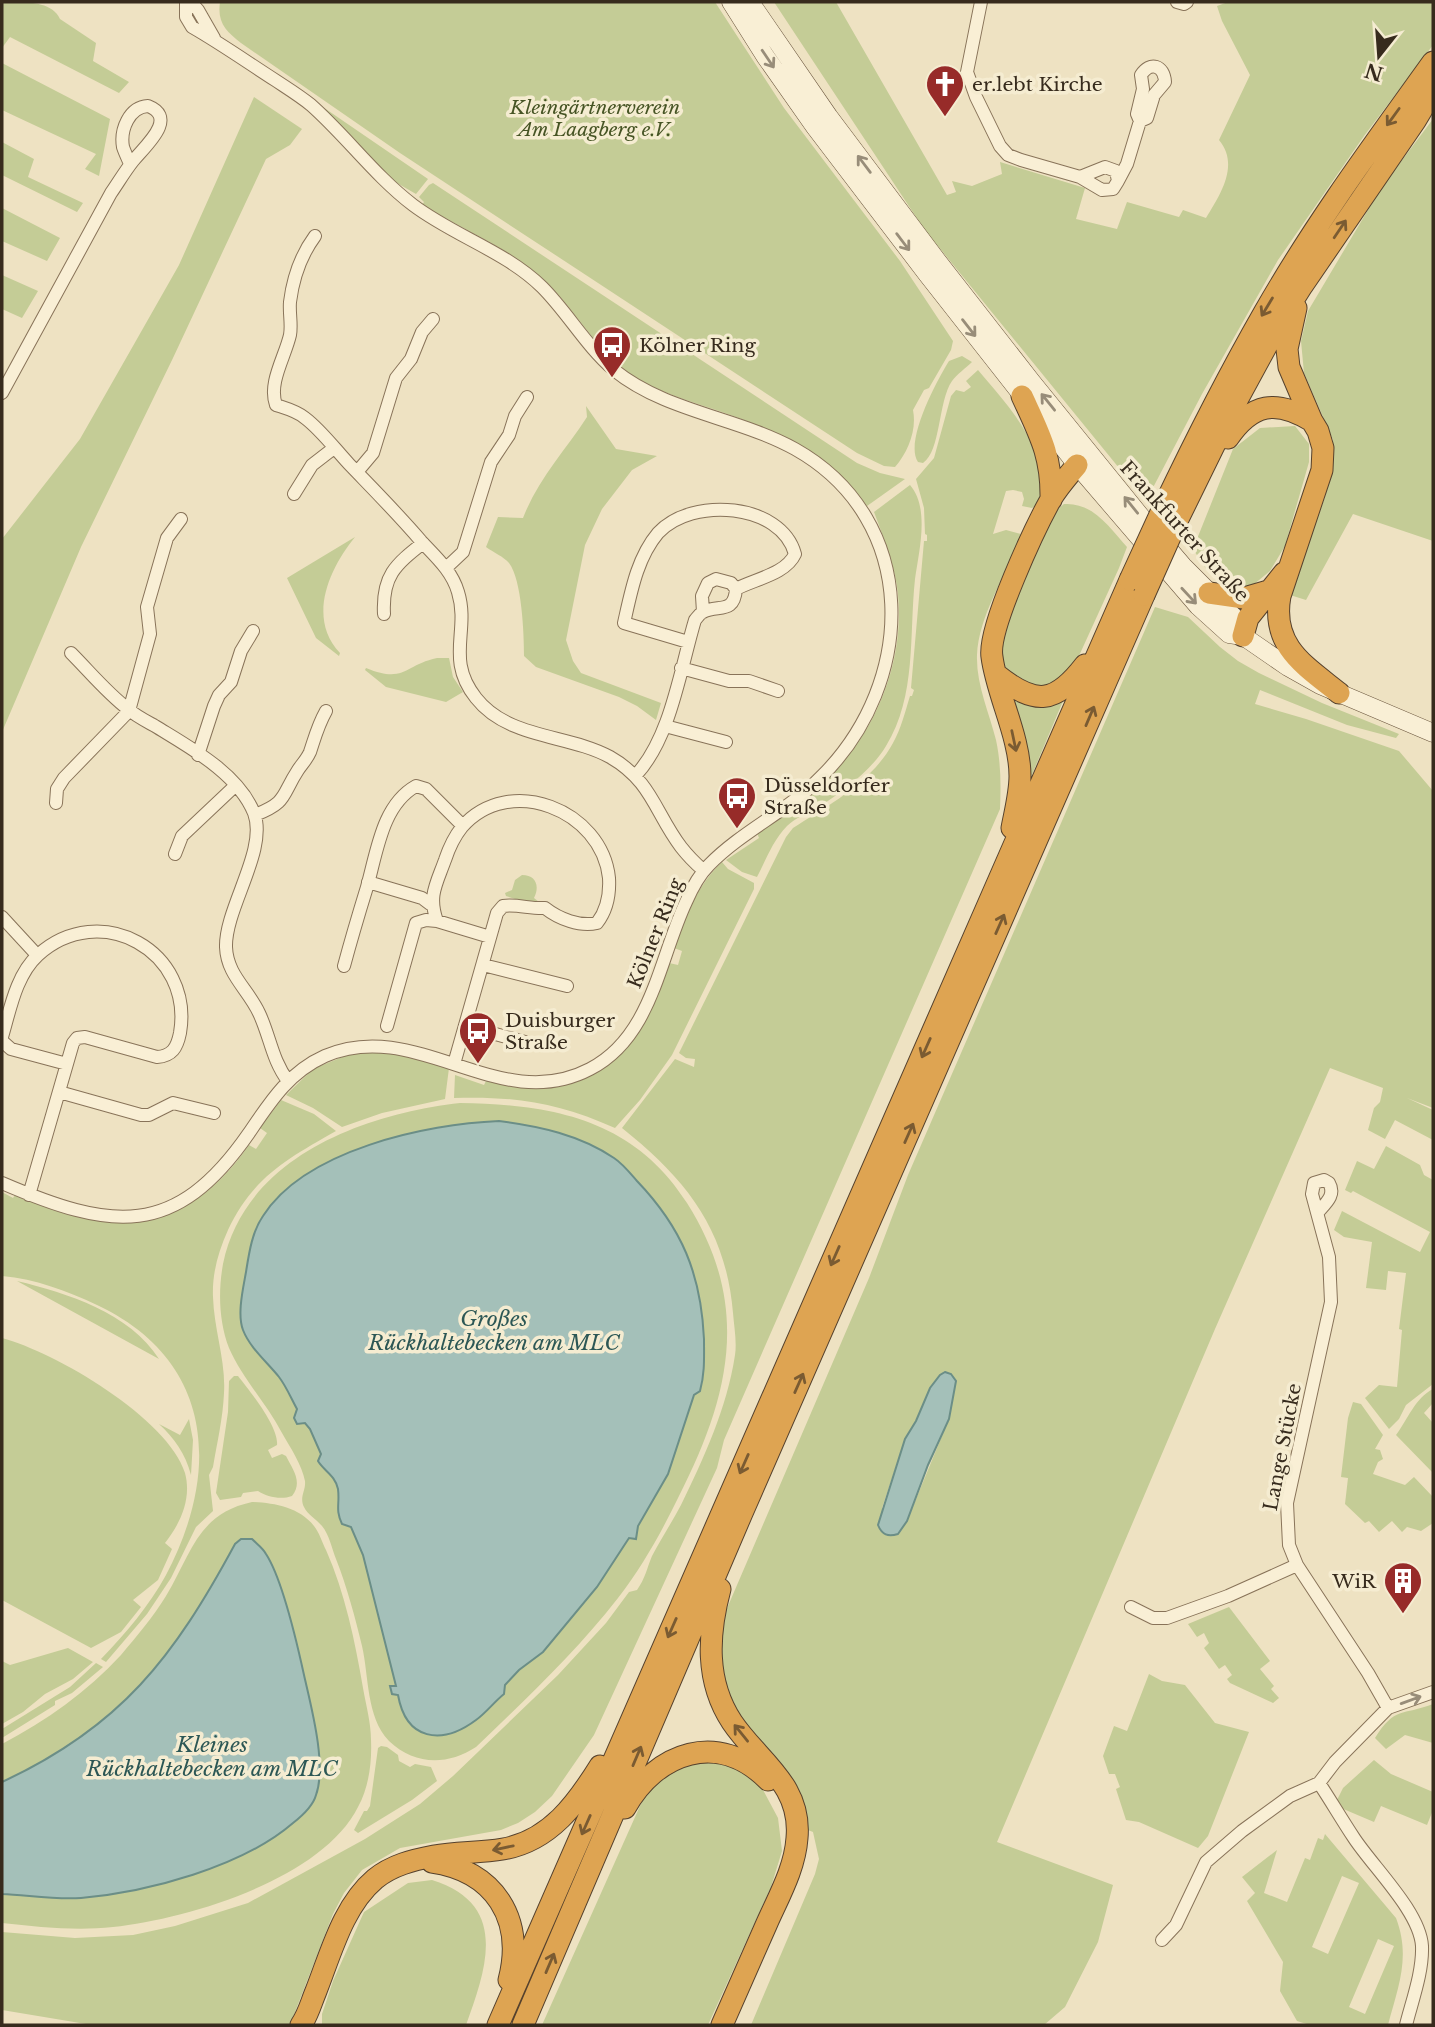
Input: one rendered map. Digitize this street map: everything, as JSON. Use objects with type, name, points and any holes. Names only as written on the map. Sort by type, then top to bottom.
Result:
[{"type":"highway","points":[[523,2025],[1171,512],[1213,406],[1264,312],[1348,181],[1433,62]]},
{"type":"highway","points":[[1196,482],[1230,413],[1301,286],[1433,91]]},
{"type":"highway","points":[[1243,636],[1248,618],[1274,594],[1290,566],[1322,470],[1323,449],[1318,431],[1289,367],[1287,349],[1301,286]]},
{"type":"highway","points":[[1022,396],[1050,463],[1051,500]]},
{"type":"highway","points":[[1171,512],[1238,423],[1248,415],[1259,409],[1286,408],[1312,421]]},
{"type":"highway","points":[[1002,871],[1020,775],[1014,735],[1001,699],[991,656],[993,633],[1051,500],[1084,460]]},
{"type":"highway","points":[[997,675],[1014,688],[1036,697],[1054,694],[1070,684],[1103,641],[1137,588]]},
{"type":"highway","points":[[1209,593],[1244,598],[1274,594]]},
{"type":"highway","points":[[1274,594],[1279,630],[1286,644],[1303,664],[1339,693]]},
{"type":"highway","points":[[498,2025],[1103,641]]},
{"type":"highway","points":[[722,2025],[786,1880],[797,1837],[793,1803],[777,1774],[732,1722],[716,1689],[712,1670],[710,1656],[715,1610],[742,1513]]},
{"type":"highway","points":[[303,2023],[346,1917],[362,1891],[395,1867],[416,1859],[505,1849],[543,1833],[559,1821],[580,1798],[643,1695]]},
{"type":"highway","points":[[592,1864],[632,1796],[644,1781],[659,1767],[675,1758],[706,1752],[735,1757],[759,1770],[768,1780],[788,1815],[794,1856]]},
{"type":"highway","points":[[416,1859],[451,1864],[473,1874],[500,1900],[513,1931],[514,1959],[499,2006],[498,2025]]},
{"type":"street","name":"Kölner Ring","points":[[2,1183],[77,1212],[127,1217],[154,1213],[192,1196],[211,1181],[234,1155],[288,1081],[320,1058],[346,1048],[368,1045],[418,1051],[511,1081],[566,1079],[591,1068],[612,1054],[633,1030],[646,1006],[678,920],[703,870],[719,855],[798,797],[844,752],[880,687],[891,647],[893,613],[890,579],[878,542],[852,497],[824,468],[794,448],[764,434],[645,390],[618,373],[597,354],[543,288],[519,268],[411,204],[381,178],[309,104],[216,41],[198,10],[188,2]]},
{"type":"street","name":"Frankfurter Straße","points":[[731,2],[815,127],[1022,396],[1084,460],[1151,528],[1238,621],[1243,636],[1229,634],[1198,606],[1084,460],[829,117],[750,2]]},
{"type":"street","points":[[981,2],[967,72],[1000,146],[1008,155],[1080,177],[1102,190],[1113,189],[1127,164],[1140,121]]},
{"type":"street","points":[[1177,2],[1187,2]]},
{"type":"street","points":[[2,393],[130,164]]},
{"type":"street","points":[[1080,177],[1105,167],[1116,171],[1118,181]]},
{"type":"street","points":[[315,236],[303,253],[295,278],[290,301],[290,337],[273,389],[276,405],[304,417],[446,568],[457,587],[461,603],[458,646],[461,668],[468,687],[477,700],[490,713],[512,724],[594,749],[636,775],[680,845],[703,870]]},
{"type":"street","points":[[357,472],[373,453],[396,378],[411,359],[422,332],[433,319]]},
{"type":"street","points":[[446,568],[463,552],[491,462],[509,435],[515,416],[527,397]]},
{"type":"street","points":[[294,494],[312,465],[334,448]]},
{"type":"street","points":[[688,642],[624,623],[641,559],[660,531],[693,511],[725,509],[745,512],[778,530],[793,545],[795,554],[792,561],[785,568],[736,589]]},
{"type":"street","points":[[56,803],[57,789],[64,778],[129,711],[150,634],[147,607],[167,538],[180,519]]},
{"type":"street","points":[[384,614],[383,594],[387,579],[397,565],[423,543]]},
{"type":"street","points":[[636,775],[650,759],[665,726],[695,620],[703,612],[725,608],[732,603],[736,589],[732,583],[724,579],[708,583],[702,596],[703,612]]},
{"type":"street","points":[[198,755],[214,706],[219,695],[231,682],[241,651],[253,631]]},
{"type":"street","points":[[1243,636],[1288,667],[1339,693],[1433,733]]},
{"type":"street","points":[[71,653],[129,711],[198,755],[236,785],[255,816],[253,853],[229,925],[226,946],[233,976],[257,1009],[278,1067],[288,1081]]},
{"type":"street","points":[[681,668],[729,681],[749,681],[778,691]]},
{"type":"street","points":[[255,816],[283,800],[296,772],[309,755],[317,726],[326,712]]},
{"type":"street","points":[[665,726],[726,742]]},
{"type":"street","points":[[175,853],[182,836],[236,785]]},
{"type":"street","points":[[344,966],[386,822],[406,792],[416,786],[426,789],[463,826]]},
{"type":"street","points":[[430,904],[450,845],[463,826],[492,807],[519,801],[548,806],[567,814],[585,828],[600,846],[608,872],[609,894],[605,913],[597,923],[588,925],[556,916],[545,908],[533,909],[514,904],[503,906],[497,913],[454,1064]]},
{"type":"street","points":[[368,883],[422,898],[430,904],[437,921]]},
{"type":"street","points":[[2,917],[37,955]]},
{"type":"street","points":[[387,1026],[416,923],[437,921],[489,937]]},
{"type":"street","points":[[29,1195],[67,1064],[78,1038],[157,1057],[168,1055],[175,1049],[183,1014],[177,985],[158,957],[141,944],[120,935],[82,933],[65,938],[37,955],[18,986],[2,1039],[11,1049],[67,1064]]},
{"type":"street","points":[[483,965],[567,986]]},
{"type":"street","points":[[466,1026],[525,1042]]},
{"type":"street","points":[[59,1092],[141,1115],[149,1115],[173,1103],[214,1113]]},
{"type":"street","name":"Lange Stücke","points":[[1318,1212],[1329,1257],[1331,1301],[1287,1503],[1289,1545],[1297,1565],[1368,1672],[1388,1708]]},
{"type":"street","points":[[1131,1608],[1153,1618],[1167,1618],[1228,1596],[1297,1565]]},
{"type":"street","points":[[1162,1940],[1176,1925],[1206,1862],[1242,1831],[1290,1796],[1319,1783],[1335,1762],[1388,1708],[1433,1692]]},
{"type":"street","points":[[1319,1783],[1354,1839],[1412,1916],[1419,1931],[1422,1947],[1419,1973],[1406,2025]]},
{"type":"green space","points":[[3,2],[36,3],[50,8],[60,19],[96,43],[93,61],[129,82],[119,93],[10,37],[2,48]]},
{"type":"green space","name":"Kleingärtnerverein Am Laagberg e.V.","points":[[220,2],[715,2],[784,108],[900,261],[953,341],[951,350],[929,388],[924,390],[913,410],[912,433],[900,461],[895,467],[884,466],[857,453],[400,153],[236,39],[221,21]]},
{"type":"green space","points":[[774,2],[836,2],[947,195],[956,192],[952,181],[972,186],[1002,174],[1000,162],[1085,188],[1076,219],[1117,229],[1127,202],[1179,217],[1183,210],[1206,218],[1222,190],[1228,160],[1219,140],[1250,75],[1217,6],[1228,2],[1433,2],[1433,45],[1364,136],[1278,260],[1202,394],[1146,501],[924,229]]},
{"type":"green space","points":[[2,63],[110,119],[99,176],[85,169],[96,154],[2,110]]},
{"type":"green space","points":[[254,97],[302,129],[290,145],[266,159],[81,547],[2,732],[2,539],[80,439],[179,265]]},
{"type":"green space","points":[[317,103],[428,179],[416,194],[390,179]]},
{"type":"green space","points":[[1433,119],[1433,541],[1353,514],[1306,600],[1290,595],[1325,497],[1333,440],[1304,373],[1301,341],[1308,311],[1381,188]]},
{"type":"green space","points":[[2,142],[34,159],[28,177],[83,203],[77,212],[2,175]]},
{"type":"green space","points":[[433,183],[857,463],[880,473],[905,479],[867,506],[833,470],[798,445],[760,426],[663,391],[635,377],[607,354],[561,298],[536,273],[495,245],[422,205],[424,202],[419,197]]},
{"type":"green space","points":[[2,208],[60,238],[47,261],[2,241]]},
{"type":"green space","points":[[2,275],[38,291],[22,318],[2,309]]},
{"type":"green space","points":[[962,356],[972,362],[959,373],[947,390],[933,448],[923,463],[918,462],[915,440],[924,411],[949,361]]},
{"type":"green space","points":[[978,370],[1003,399],[1025,431],[1039,466],[1041,484],[1039,504],[1032,508],[1022,506],[1022,492],[1006,491],[993,534],[1006,530],[1021,534],[988,609],[979,639],[977,666],[999,757],[1000,809],[724,1440],[717,1468],[594,1735],[552,1796],[518,1823],[501,1830],[400,1848],[362,1870],[344,1893],[333,1914],[290,2025],[92,2025],[2,2010],[2,1932],[75,1938],[133,1935],[175,1926],[248,1903],[365,1839],[420,1804],[558,1675],[606,1623],[629,1592],[640,1586],[652,1556],[690,1487],[714,1432],[731,1375],[736,1339],[729,1283],[712,1231],[683,1187],[645,1147],[622,1128],[675,1059],[694,1067],[695,1059],[686,1058],[679,1053],[786,837],[793,828],[862,781],[884,757],[896,738],[914,690],[911,688],[924,541],[927,541],[924,508],[916,479],[934,458],[951,396],[956,390],[964,392],[971,387],[966,381]]},
{"type":"green space","points":[[586,406],[616,449],[657,456],[632,470],[602,509],[585,545],[566,640],[573,661],[581,673],[661,703],[656,720],[619,697],[536,667],[524,656],[517,582],[509,563],[486,547],[498,517],[523,518],[544,478],[587,417]]},
{"type":"green space","points":[[1295,426],[1309,444],[1309,462],[1285,546],[1270,571],[1253,585],[1230,587],[1206,569],[1193,549],[1233,449],[1260,428]]},
{"type":"green space","points":[[910,485],[920,505],[922,530],[915,579],[910,664],[903,707],[896,727],[880,755],[865,772],[828,801],[787,826],[757,877],[742,872],[726,860],[759,838],[757,833],[809,795],[843,763],[872,720],[883,696],[897,645],[898,594],[892,562],[874,512]]},
{"type":"green space","points":[[1064,504],[1074,504],[1092,512],[1127,547],[1073,669],[1049,688],[1031,689],[1004,670],[998,639],[1053,513]]},
{"type":"green space","points":[[355,537],[337,564],[325,594],[325,625],[330,639],[340,653],[339,656],[316,638],[287,578]]},
{"type":"green space","points":[[1155,607],[1188,617],[1220,647],[1259,673],[1322,703],[1399,734],[1396,738],[1347,725],[1260,690],[1255,704],[1399,751],[1433,791],[1433,1108],[1407,1098],[1433,1110],[1433,1140],[1395,1120],[1385,1139],[1368,1130],[1383,1088],[1330,1068],[1215,1329],[997,1842],[1113,1885],[1098,1942],[1065,2007],[1044,2025],[751,2025],[819,1859],[813,1832],[808,1830],[801,1799],[791,1779],[779,1761],[744,1722],[728,1693],[721,1653],[725,1613],[869,1278],[908,1175]],"holes":[[[940,1375],[944,1431],[907,1521],[898,1534],[882,1508],[905,1439],[930,1388]]]},
{"type":"green space","points":[[437,658],[449,658],[453,677],[463,692],[446,702],[386,687],[365,670],[366,668],[397,674]]},
{"type":"green space","points":[[1014,697],[1041,707],[1063,701],[1031,777],[1010,702]]},
{"type":"green space","points":[[722,862],[728,869],[754,883],[754,889],[672,1055],[640,1100],[615,1128],[575,1112],[536,1103],[497,1098],[454,1098],[455,1075],[484,1085],[486,1081],[523,1087],[555,1086],[582,1080],[605,1067],[625,1049],[642,1025],[657,996],[669,963],[678,965],[682,951],[674,948],[687,913],[699,891]]},
{"type":"green space","points":[[522,875],[531,877],[536,882],[534,898],[539,902],[531,904],[506,896],[505,893],[512,890],[515,880]]},
{"type":"green space","points":[[352,1053],[396,1053],[449,1068],[445,1099],[382,1113],[342,1127],[313,1108],[286,1095],[313,1069]]},
{"type":"green space","points":[[281,1100],[314,1114],[336,1131],[273,1171],[249,1196],[228,1230],[216,1263],[213,1288],[224,1381],[221,1421],[213,1467],[209,1475],[213,1511],[196,1527],[171,1578],[147,1614],[106,1662],[101,1659],[152,1598],[184,1536],[195,1497],[199,1458],[196,1422],[185,1387],[165,1356],[136,1328],[97,1305],[63,1290],[2,1276],[2,1192],[66,1214],[95,1220],[147,1220],[170,1213],[192,1202],[212,1187],[249,1145],[256,1149],[267,1133],[260,1128]]},
{"type":"green space","name":"Großes Rückhaltebecken am MLC","points":[[460,1103],[526,1107],[558,1113],[588,1122],[616,1135],[642,1152],[666,1175],[687,1203],[707,1241],[720,1278],[726,1315],[726,1351],[721,1387],[696,1460],[658,1537],[627,1586],[568,1656],[476,1747],[454,1757],[431,1760],[409,1755],[399,1749],[389,1741],[376,1720],[357,1624],[327,1533],[304,1507],[302,1500],[305,1481],[295,1456],[229,1348],[221,1317],[220,1285],[223,1264],[236,1227],[256,1195],[282,1169],[314,1148],[349,1131],[386,1118]]},
{"type":"green space","points":[[1386,1146],[1420,1165],[1424,1175],[1433,1180],[1433,1384],[1406,1405],[1399,1419],[1389,1429],[1365,1398],[1379,1385],[1397,1387],[1402,1330],[1399,1329],[1406,1273],[1388,1271],[1386,1290],[1366,1288],[1372,1242],[1344,1237],[1334,1230],[1342,1211],[1420,1252],[1430,1232],[1353,1191],[1351,1193],[1345,1190],[1357,1161],[1374,1169]]},
{"type":"green space","points":[[17,1281],[76,1299],[115,1317],[147,1343],[159,1359]]},
{"type":"green space","points":[[2,1338],[51,1357],[107,1390],[157,1431],[174,1452],[185,1473],[186,1502],[180,1519],[165,1543],[172,1549],[158,1580],[133,1600],[141,1607],[121,1632],[91,1648],[2,1600]]},
{"type":"green space","points":[[238,1376],[249,1390],[273,1429],[277,1445],[268,1450],[272,1458],[282,1454],[286,1456],[294,1471],[297,1486],[292,1496],[274,1497],[258,1491],[220,1500],[216,1493],[228,1412],[229,1381]]},
{"type":"green space","points":[[1433,1389],[1433,1403],[1424,1413],[1433,1423],[1433,1473],[1396,1435],[1417,1403]]},
{"type":"green space","points":[[1353,1402],[1361,1404],[1383,1435],[1375,1449],[1380,1450],[1383,1459],[1378,1462],[1373,1474],[1405,1485],[1414,1477],[1433,1497],[1433,1523],[1421,1531],[1407,1527],[1402,1532],[1392,1521],[1379,1532],[1369,1521],[1365,1523],[1345,1504],[1348,1478],[1341,1477],[1348,1418]]},
{"type":"green space","points":[[189,1419],[193,1440],[191,1475],[179,1447],[159,1424],[180,1435]]},
{"type":"green space","points":[[252,1502],[286,1507],[308,1520],[319,1534],[339,1583],[353,1635],[371,1734],[369,1774],[358,1807],[340,1833],[315,1855],[250,1891],[214,1905],[178,1915],[113,1927],[71,1929],[2,1923],[2,1894],[80,1898],[321,1776],[311,1706],[205,1600],[163,1659],[118,1707],[66,1747],[2,1782],[2,1744],[65,1705],[108,1669],[156,1611],[207,1526],[234,1508]]},
{"type":"green space","points":[[1229,1607],[1270,1661],[1260,1669],[1274,1686],[1271,1689],[1279,1698],[1273,1703],[1230,1683],[1227,1679],[1232,1675],[1225,1665],[1219,1669],[1204,1648],[1209,1643],[1204,1633],[1197,1637],[1188,1624]]},
{"type":"green space","points":[[68,1648],[93,1662],[73,1679],[45,1694],[23,1712],[2,1724],[2,1661],[10,1665]]},
{"type":"green space","points":[[96,1663],[103,1667],[72,1693],[55,1701],[55,1705],[2,1738],[2,1729],[70,1687]]},
{"type":"green space","points":[[1149,1674],[1162,1681],[1185,1685],[1215,1723],[1249,1732],[1208,1836],[1198,1848],[1139,1822],[1126,1820],[1116,1789],[1120,1787],[1115,1774],[1109,1774],[1103,1756],[1114,1726],[1127,1731]]},
{"type":"green space","points":[[1433,1704],[1433,1743],[1405,1735],[1386,1749],[1375,1738],[1394,1716]]},
{"type":"green space","points":[[387,1747],[398,1755],[399,1761],[410,1767],[415,1764],[431,1767],[437,1781],[412,1800],[358,1833],[354,1830],[364,1811],[370,1806],[378,1748]]},
{"type":"green space","points":[[1374,1760],[1391,1774],[1433,1792],[1433,1810],[1427,1825],[1381,1806],[1374,1822],[1341,1808],[1337,1800],[1343,1788]]},
{"type":"green space","points":[[706,1762],[732,1766],[761,1786],[778,1818],[782,1851],[771,1887],[708,2025],[542,2025],[644,1797],[679,1769]]},
{"type":"green space","points":[[1325,1834],[1396,1918],[1403,1959],[1388,2025],[1310,2025],[1297,2021],[1280,1991],[1283,1962],[1247,1901],[1255,1893],[1242,1877],[1277,1850],[1264,1893],[1287,1902],[1305,1858],[1310,1860],[1318,1838],[1323,1840]],"holes":[[[1342,1876],[1359,1883],[1328,1954],[1312,1947]],[[1378,1939],[1394,1946],[1365,2014],[1349,2007]]]},
{"type":"green space","points":[[432,1880],[456,1891],[473,1905],[482,1921],[486,1940],[485,1960],[466,2025],[322,2025],[322,2014],[333,1981],[364,1912],[408,1883]]},
{"type":"water","name":"Großes Rückhaltebecken am MLC","points":[[499,1121],[559,1133],[601,1150],[620,1163],[653,1199],[677,1235],[693,1273],[702,1315],[703,1371],[700,1391],[694,1395],[668,1474],[638,1526],[636,1539],[629,1538],[597,1587],[543,1652],[519,1670],[505,1685],[504,1694],[480,1717],[450,1733],[427,1734],[417,1730],[409,1722],[398,1695],[392,1694],[390,1686],[396,1686],[363,1555],[351,1527],[342,1524],[340,1519],[337,1484],[318,1461],[321,1454],[310,1429],[305,1423],[297,1424],[294,1418],[297,1409],[284,1384],[246,1337],[241,1324],[241,1301],[250,1250],[259,1222],[282,1193],[307,1174],[369,1145],[403,1135],[470,1123]]},
{"type":"water","points":[[945,1372],[951,1374],[956,1381],[949,1419],[907,1521],[898,1534],[886,1534],[878,1525],[905,1439],[930,1388]]},
{"type":"water","name":"Kleines Rückhaltebecken am MLC","points":[[241,1539],[252,1539],[265,1552],[289,1612],[317,1735],[319,1783],[312,1803],[293,1823],[272,1839],[193,1875],[135,1890],[81,1898],[2,1894],[2,1782],[44,1761],[80,1738],[140,1685],[190,1621],[235,1544]]},
{"type":"place","name":"er.lebt Kirche","points":[[945,118]]},
{"type":"place","name":"Kölner Ring","points":[[612,379]]},
{"type":"place","name":"Düsseldorfer Straße","points":[[737,830]]},
{"type":"place","name":"Duisburger Straße","points":[[478,1065]]},
{"type":"place","name":"WiR","points":[[1403,1615]]}]
